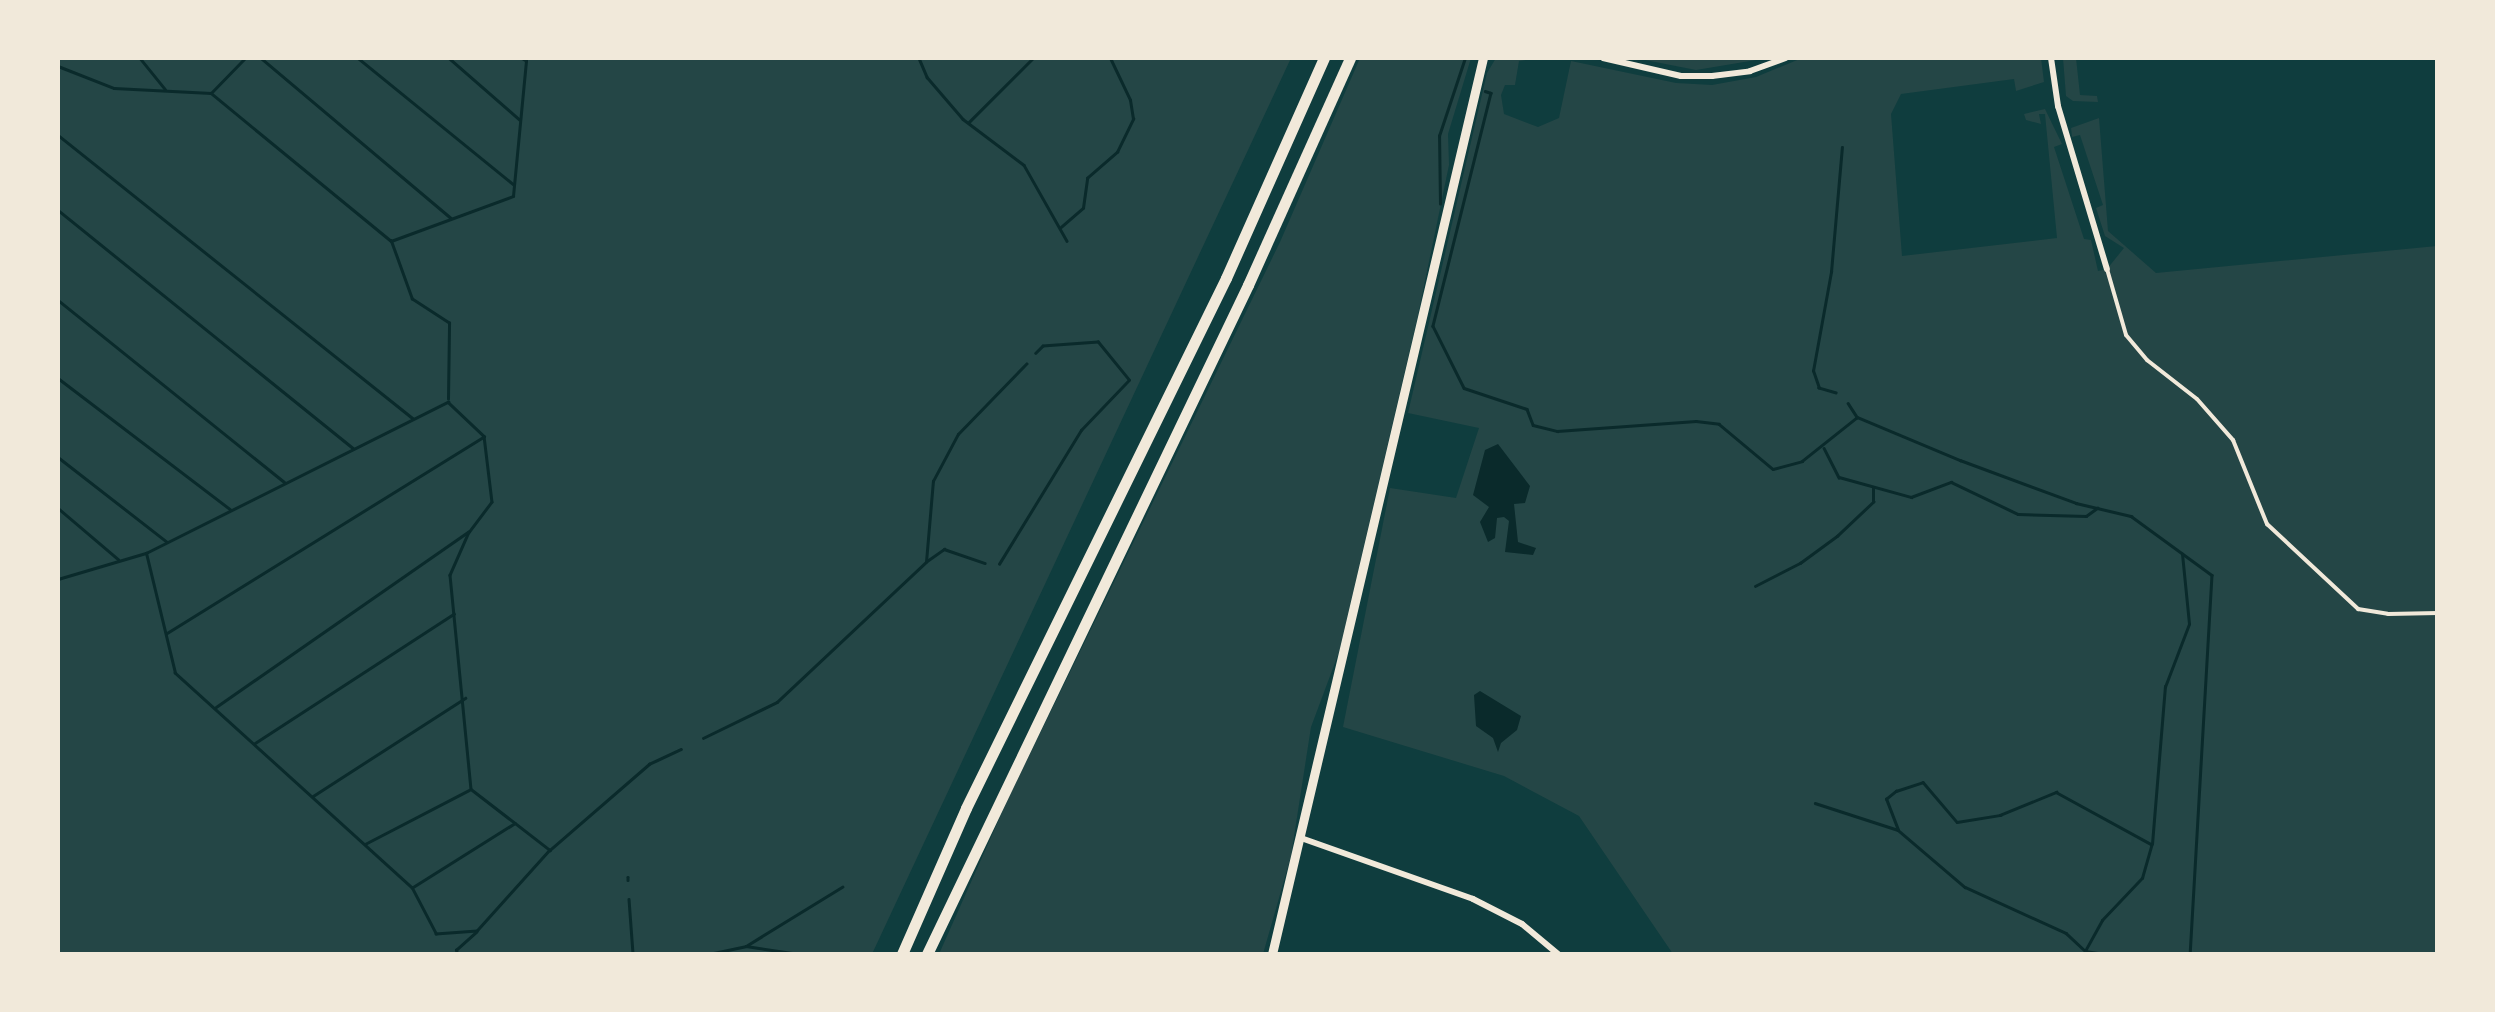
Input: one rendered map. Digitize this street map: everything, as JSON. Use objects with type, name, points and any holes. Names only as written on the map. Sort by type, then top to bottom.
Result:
[{"type":"highway","points":[[902,954],[966,808],[1226,278],[1324,58]]},
{"type":"highway","points":[[927,954],[1248,285],[1350,58]]},
{"type":"main road","points":[[1272,954],[1483,58]]},
{"type":"street","points":[[1604,58],[1681,76],[1750,71],[1786,58]]},
{"type":"street","points":[[2051,58],[2058,106],[2107,269]]},
{"type":"street","points":[[1301,838],[1473,899],[1522,924],[1558,954]]},
{"type":"lane","points":[[2107,269],[2126,334],[2146,360],[2197,399],[2233,440],[2267,524],[2358,609],[2388,614],[2438,613]]},
{"type":"shaded area","points":[[58,58],[1291,58],[872,954],[58,954]]},
{"type":"shaded area","points":[[1360,58],[1471,58],[1448,134],[1449,165],[1418,315],[1339,652],[1311,727],[1291,856],[1263,954],[939,954],[1008,799],[1280,242]]},
{"type":"shaded area","points":[[1496,58],[1541,58],[1519,61],[1515,85],[1505,85],[1501,95],[1504,114],[1538,127],[1559,118],[1571,61],[1676,83],[1712,85],[1756,77],[1802,58],[2041,58],[2044,82],[2016,91],[2014,79],[1901,94],[1891,114],[1902,256],[2057,238],[2045,114],[2039,114],[2041,124],[2026,120],[2024,114],[2045,109],[2062,144],[2054,147],[2084,239],[2091,240],[2098,271],[2107,269],[2124,248],[2105,236],[2096,208],[2103,205],[2080,135],[2072,137],[2071,128],[2099,118],[2108,231],[2156,273],[2437,246],[2437,954],[1673,954],[1579,816],[1504,776],[1343,727],[1390,488],[1456,498],[1479,428],[1408,413],[1487,73]]},
{"type":"shaded area","points":[[1635,58],[1768,58],[1696,70]]},
{"type":"shaded area","points":[[2063,58],[2076,58],[2080,95],[2097,96],[2098,102],[2073,101],[2066,96]]},
{"type":"shaded area","points":[[1498,444],[1530,486],[1525,503],[1514,504],[1518,542],[1536,548],[1533,555],[1505,552],[1509,521],[1504,517],[1497,518],[1495,538],[1488,542],[1480,522],[1489,507],[1473,495],[1485,450]]},
{"type":"shaded area","points":[[1480,691],[1521,716],[1517,730],[1501,743],[1498,752],[1493,738],[1476,726],[1474,695]]},
{"type":"waterway","points":[[140,58],[165,89]]},
{"type":"waterway","points":[[58,66],[114,88],[211,93],[245,58]]},
{"type":"waterway","points":[[261,58],[451,218]]},
{"type":"waterway","points":[[358,58],[513,184]]},
{"type":"waterway","points":[[449,58],[519,119]]},
{"type":"waterway","points":[[448,399],[449,323],[412,299],[391,241],[513,196],[526,61],[521,58]]},
{"type":"waterway","points":[[919,58],[927,77],[963,119],[1024,165],[1067,241]]},
{"type":"waterway","points":[[969,122],[1033,58]]},
{"type":"waterway","points":[[1061,227],[1083,208],[1087,178],[1117,152],[1133,119],[1130,100],[1110,58]]},
{"type":"waterway","points":[[1440,204],[1439,136],[1465,58]]},
{"type":"waterway","points":[[1485,91],[1491,93],[1433,326],[1464,388],[1527,409],[1533,425],[1557,431],[1696,421],[1719,424],[1773,469],[1802,461],[1856,418]]},
{"type":"waterway","points":[[211,93],[390,240]]},
{"type":"waterway","points":[[58,135],[413,418]]},
{"type":"waterway","points":[[1836,393],[1819,388],[1813,371],[1831,272],[1842,147]]},
{"type":"waterway","points":[[58,210],[353,448]]},
{"type":"waterway","points":[[58,300],[284,482]]},
{"type":"waterway","points":[[999,564],[1081,430],[1129,380],[1098,342],[1043,346],[1036,353]]},
{"type":"waterway","points":[[703,738],[777,702],[926,562],[933,481],[958,434],[1026,364]]},
{"type":"waterway","points":[[58,378],[230,509]]},
{"type":"waterway","points":[[58,579],[146,553],[448,402],[484,436],[492,502],[469,532],[450,575],[471,789],[550,850],[477,931],[436,934],[412,888],[175,673],[146,553]]},
{"type":"waterway","points":[[1848,403],[1857,417],[1960,460],[2076,503],[2131,516],[2212,575],[2190,954]]},
{"type":"waterway","points":[[167,633],[483,437]]},
{"type":"waterway","points":[[1824,448],[1839,477],[1911,497],[1951,482],[2018,514],[2086,516],[2097,508]]},
{"type":"waterway","points":[[58,457],[166,541]]},
{"type":"waterway","points":[[1755,586],[1800,563],[1837,536],[1873,502],[1873,488]]},
{"type":"waterway","points":[[58,508],[118,559]]},
{"type":"waterway","points":[[216,707],[468,532]]},
{"type":"waterway","points":[[927,561],[944,549],[985,563]]},
{"type":"waterway","points":[[2085,951],[2102,920],[2142,878],[2152,844],[2165,687],[2189,624],[2182,554]]},
{"type":"waterway","points":[[255,743],[454,614]]},
{"type":"waterway","points":[[313,796],[465,698]]},
{"type":"waterway","points":[[551,849],[649,764],[681,749]]},
{"type":"waterway","points":[[1898,830],[1886,799],[1896,791],[1923,782],[1957,822],[2000,815],[2056,792],[2151,844]]},
{"type":"waterway","points":[[365,844],[469,790]]},
{"type":"waterway","points":[[1815,803],[1898,830],[1965,887],[2066,933],[2085,951],[2104,954]]},
{"type":"waterway","points":[[413,887],[515,823]]},
{"type":"waterway","points":[[746,946],[842,887]]},
{"type":"waterway","points":[[629,899],[633,954]]},
{"type":"waterway","points":[[457,954],[456,950],[476,932]]},
{"type":"waterway","points":[[709,954],[746,946],[798,954]]}]
